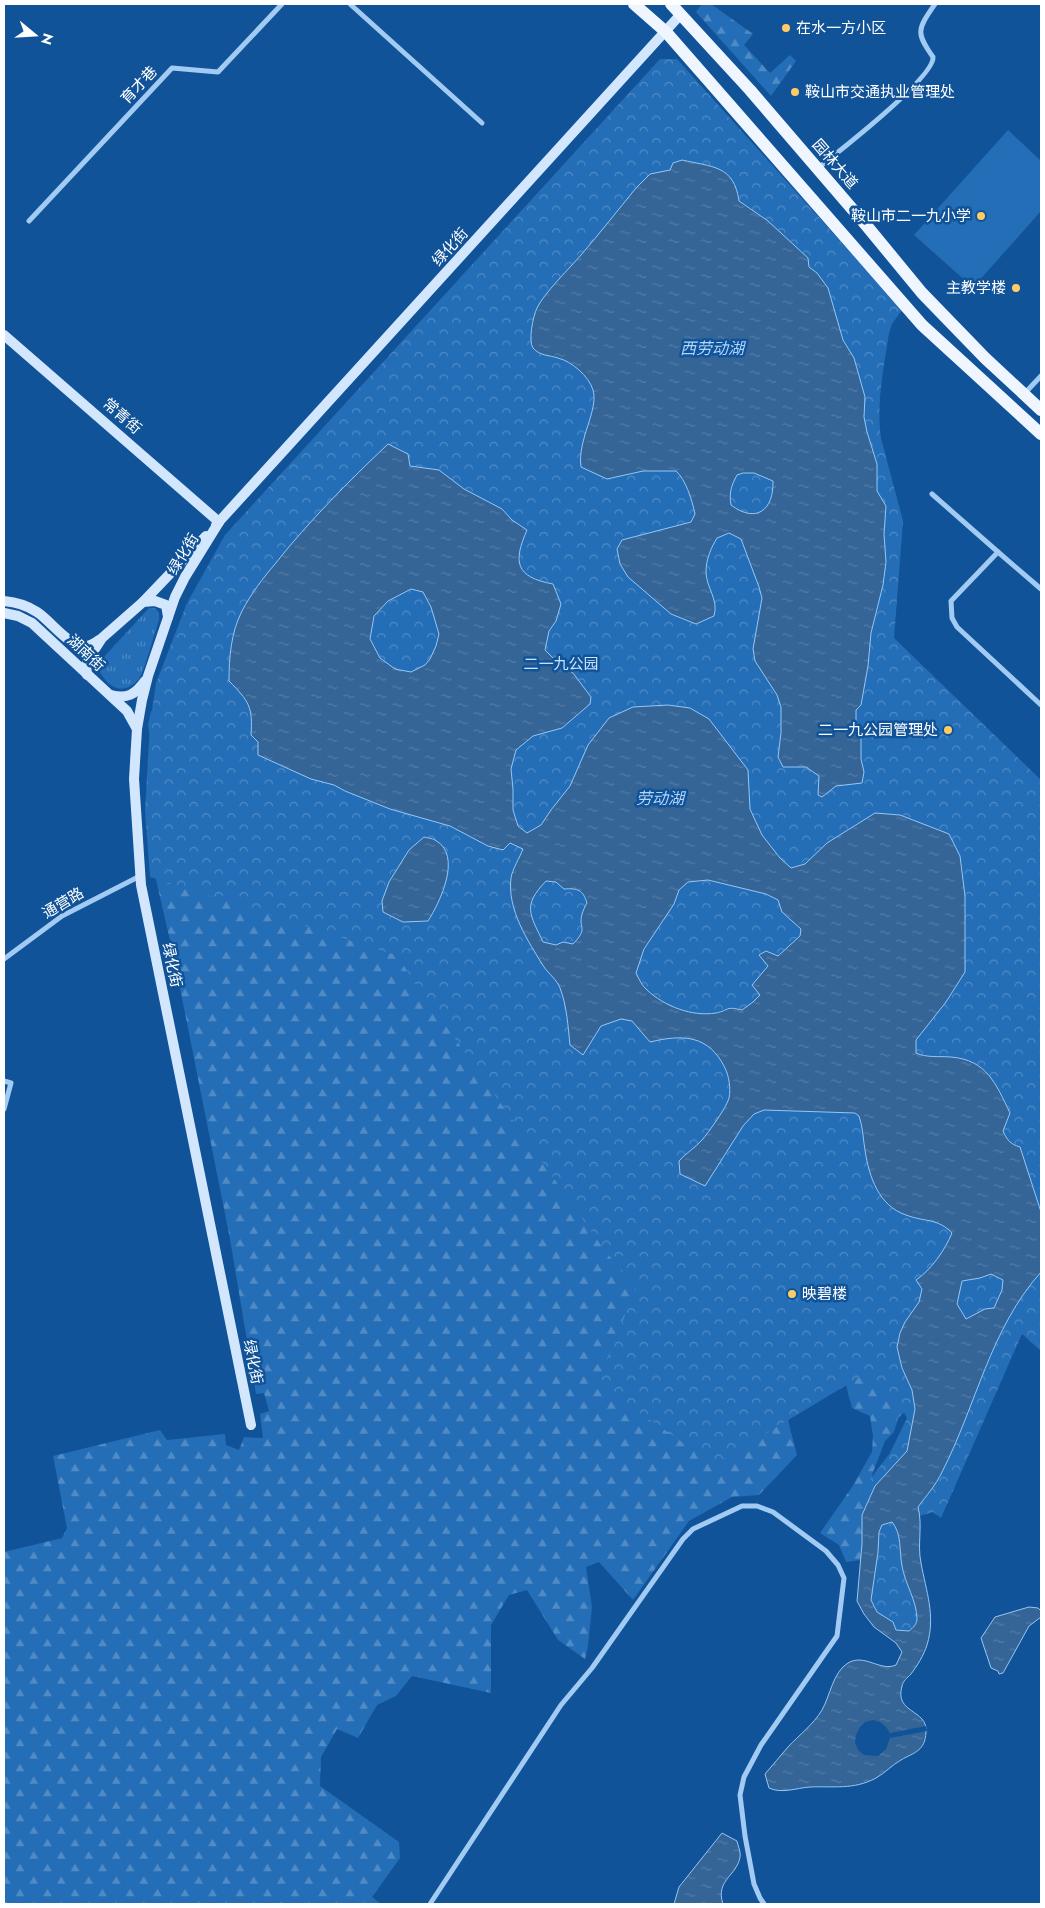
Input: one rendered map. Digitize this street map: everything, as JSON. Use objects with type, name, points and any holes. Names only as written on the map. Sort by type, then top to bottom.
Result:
[{"type":"main road","points":[[634,4],[666,32],[922,324],[1041,434]]},
{"type":"main road","name":"园林大道","points":[[671,4],[750,90],[866,225],[922,294],[1041,410]]},
{"type":"main road","name":"绿化街","points":[[87,675],[86,665],[102,638],[144,602],[219,522],[682,14]]},
{"type":"main road","name":"常青街","points":[[4,334],[219,522]]},
{"type":"main road","name":"绿化街","points":[[219,522],[185,577],[168,618],[148,676],[137,729],[134,778],[140,876],[251,1425]]},
{"type":"main road","points":[[144,602],[155,600],[166,606],[168,618]]},
{"type":"main road","name":"湖南街","points":[[4,601],[22,605],[39,613],[71,642],[86,646],[102,638]]},
{"type":"main road","name":"湖南街","points":[[4,613],[18,616],[32,623],[110,694],[127,712],[137,729]]},
{"type":"main road","points":[[110,694],[122,698],[130,696],[139,689],[148,676]]},
{"type":"street","name":"育才巷","points":[[29,221],[172,68],[218,72],[282,4]]},
{"type":"street","points":[[350,4],[482,123]]},
{"type":"street","points":[[818,169],[909,92],[931,67],[933,57],[922,43],[921,27],[935,4]]},
{"type":"street","points":[[1024,394],[1041,376]]},
{"type":"street","points":[[932,494],[1041,589]]},
{"type":"street","points":[[998,552],[951,601],[952,618],[957,626],[1041,704]]},
{"type":"street","name":"通营路","points":[[4,959],[62,916],[140,876]]},
{"type":"street","points":[[4,1081],[11,1084],[4,1109]]},
{"type":"street","points":[[430,1904],[561,1705],[592,1668],[683,1539],[694,1529],[742,1506],[757,1506],[773,1512],[826,1551],[838,1565],[844,1578],[837,1636],[761,1745],[744,1777],[740,1795],[745,1836],[754,1884],[764,1904]]},
{"type":"green space","points":[[702,4],[711,4],[753,34],[744,45],[770,73],[790,55],[796,61],[771,96],[696,12]]},
{"type":"green space","name":"二一九公园","points":[[660,59],[677,59],[902,310],[892,324],[889,333],[879,412],[881,438],[903,521],[894,638],[1041,780],[1041,1351],[1022,1334],[941,1518],[933,1512],[920,1516],[858,1495],[890,1453],[907,1418],[899,1403],[860,1377],[715,1464],[598,1385],[636,1286],[605,1251],[396,955],[150,877],[145,810],[150,724],[156,683],[187,603],[225,535]]},
{"type":"green space","points":[[1008,130],[1041,161],[1041,211],[977,283],[969,284],[914,235]]},
{"type":"green space","points":[[149,608],[155,608],[159,613],[159,620],[141,675],[133,685],[127,688],[115,687],[105,680],[98,668],[102,659]]},
{"type":"green space","points":[[151,711],[169,716],[907,1410],[898,1418],[894,1432],[885,1441],[872,1475],[875,1486],[861,1560],[846,1562],[839,1545],[820,1533],[852,1487],[872,1452],[873,1436],[870,1416],[852,1408],[839,1358],[786,1413],[797,1455],[759,1495],[732,1497],[689,1521],[633,1600],[599,1562],[586,1567],[592,1607],[585,1659],[558,1640],[527,1590],[509,1595],[491,1625],[491,1693],[412,1676],[396,1696],[377,1705],[358,1738],[337,1729],[321,1757],[320,1786],[399,1842],[400,1858],[372,1897],[381,1904],[4,1904],[4,1552],[62,1538],[67,1528],[53,1456],[160,1430],[167,1440],[225,1434],[226,1445],[239,1450],[244,1437],[263,1438],[260,1414],[269,1411],[264,1393],[256,1394],[230,1239],[174,958],[155,875],[148,725]]},
{"type":"green space","points":[[892,1522],[900,1542],[901,1560],[916,1612],[916,1623],[909,1631],[896,1630],[893,1622],[877,1612],[871,1600],[879,1532],[882,1525]]},
{"type":"water","name":"西劳动湖","points":[[682,160],[712,167],[727,174],[736,189],[739,201],[768,221],[808,258],[809,267],[817,273],[828,288],[843,340],[854,358],[865,397],[864,417],[877,464],[877,491],[886,506],[884,534],[886,562],[883,585],[871,633],[868,666],[861,705],[856,710],[856,727],[861,735],[861,759],[864,772],[862,783],[836,786],[822,797],[818,795],[819,776],[806,767],[783,767],[778,757],[781,733],[781,707],[777,695],[755,661],[753,649],[762,598],[741,539],[729,533],[717,538],[706,567],[708,583],[715,604],[714,616],[696,624],[671,614],[628,577],[620,564],[617,549],[622,540],[691,522],[695,514],[688,491],[676,471],[643,471],[607,479],[581,467],[582,446],[593,407],[594,398],[591,385],[574,366],[555,357],[539,353],[532,345],[531,334],[534,317],[545,295],[588,247],[636,188],[650,174],[670,170],[673,163]],"holes":[[[754,473],[773,481],[773,491],[770,500],[762,511],[756,513],[740,511],[731,505],[730,493],[732,486],[737,475]]]},
{"type":"water","name":"劳动湖","points":[[388,444],[408,454],[410,466],[439,470],[464,489],[502,509],[512,520],[527,530],[520,551],[520,566],[531,577],[553,584],[561,604],[556,621],[549,631],[545,650],[559,664],[573,673],[591,697],[590,704],[562,728],[533,736],[516,750],[511,769],[513,810],[518,826],[527,833],[541,825],[570,786],[588,745],[609,718],[633,707],[668,705],[690,708],[709,719],[748,770],[750,809],[762,835],[780,858],[791,868],[805,864],[827,843],[875,813],[900,815],[949,834],[960,856],[965,896],[965,972],[946,1002],[916,1040],[916,1053],[963,1059],[982,1068],[995,1083],[1010,1113],[1003,1131],[1009,1141],[1020,1147],[1041,1212],[1041,1272],[1023,1294],[1009,1318],[996,1343],[942,1472],[918,1507],[920,1556],[931,1624],[926,1649],[916,1668],[903,1683],[901,1695],[907,1707],[922,1719],[925,1725],[925,1738],[924,1743],[915,1753],[868,1782],[852,1786],[810,1787],[779,1791],[769,1788],[765,1774],[822,1710],[835,1678],[843,1667],[848,1663],[860,1660],[890,1667],[896,1665],[902,1652],[896,1643],[874,1627],[857,1601],[862,1544],[862,1515],[875,1486],[907,1451],[915,1409],[912,1390],[902,1368],[897,1347],[905,1322],[919,1302],[922,1289],[916,1280],[937,1259],[952,1233],[947,1228],[936,1223],[897,1211],[882,1198],[869,1170],[860,1120],[859,1116],[855,1113],[764,1110],[754,1114],[743,1126],[705,1186],[680,1174],[679,1161],[702,1140],[728,1102],[730,1087],[725,1068],[719,1057],[703,1043],[684,1038],[662,1039],[650,1042],[632,1021],[621,1019],[601,1026],[583,1055],[570,1045],[566,1009],[560,988],[544,967],[525,936],[512,902],[511,878],[523,849],[510,843],[503,850],[488,846],[450,826],[390,809],[334,785],[311,779],[258,755],[258,742],[251,735],[251,718],[248,705],[229,681],[231,645],[238,619],[257,586],[301,532]],"holes":[[[411,589],[423,592],[431,607],[439,634],[436,646],[425,665],[411,672],[395,669],[380,658],[370,639],[374,616],[388,601]],[[708,880],[766,894],[778,900],[782,912],[801,929],[800,936],[778,956],[766,951],[759,955],[768,966],[752,985],[760,995],[742,1010],[730,1008],[707,1014],[679,1009],[654,996],[642,984],[636,973],[644,949],[674,904],[679,890],[688,882]],[[546,881],[556,882],[564,889],[573,889],[584,895],[587,903],[581,919],[582,931],[573,944],[563,942],[556,945],[543,942],[532,917],[531,910],[531,904],[538,890]],[[991,1274],[1003,1280],[1002,1290],[994,1308],[985,1309],[966,1319],[957,1304],[962,1281]],[[892,1522],[897,1532],[900,1542],[901,1560],[917,1619],[909,1631],[896,1630],[893,1622],[877,1612],[871,1600],[879,1532],[882,1525]]]},
{"type":"water","points":[[424,837],[434,839],[443,847],[447,856],[446,879],[443,891],[428,921],[403,922],[383,912],[382,901],[389,882],[409,850]]},
{"type":"water","points":[[1029,1607],[1038,1608],[1041,1611],[1041,1617],[1029,1626],[1003,1673],[999,1674],[998,1671],[991,1668],[981,1638],[995,1617]]},
{"type":"water","points":[[722,1833],[737,1841],[740,1851],[738,1863],[722,1889],[723,1904],[674,1904],[679,1887]]},
{"type":"pier","points":[[873,1720],[880,1722],[890,1733],[926,1726],[927,1731],[890,1738],[886,1749],[878,1756],[864,1755],[858,1750],[855,1743],[856,1735],[865,1722]]},
{"type":"place","name":"在水一方小区","points":[[786,28]]},
{"type":"place","name":"鞍山市交通执业管理处","points":[[795,92]]},
{"type":"place","name":"鞍山市二一九小学","points":[[981,216]]},
{"type":"place","name":"主教学楼","points":[[1016,288]]},
{"type":"place","name":"二一九公园管理处","points":[[948,730]]},
{"type":"place","name":"映碧楼","points":[[792,1294]]}]
